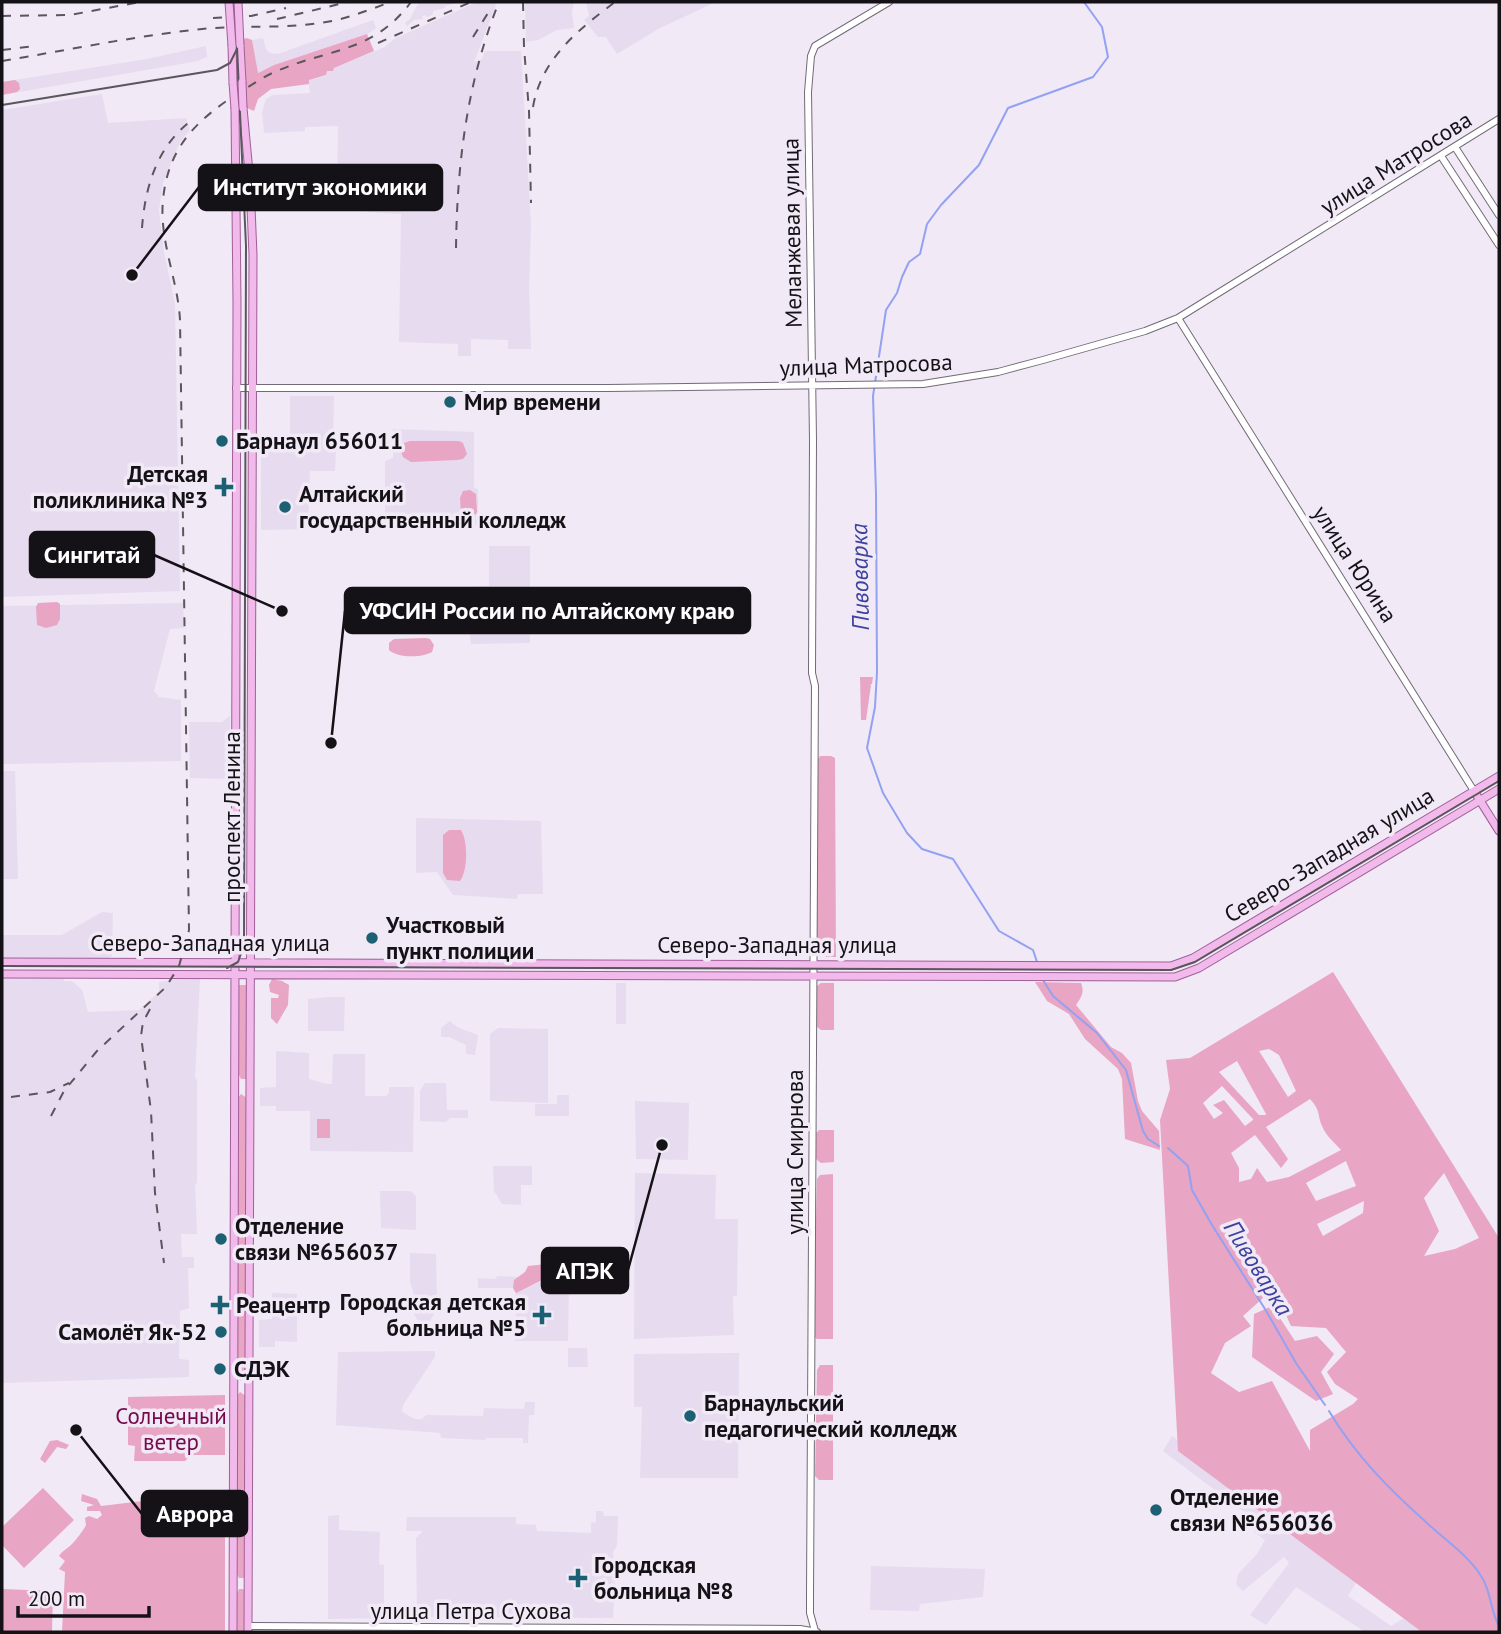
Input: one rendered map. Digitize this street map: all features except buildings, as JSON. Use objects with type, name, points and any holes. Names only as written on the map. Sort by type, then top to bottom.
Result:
[{"type":"main road","name":"проспект Ленина","points":[[229,2],[236,45]]},
{"type":"main road","name":"проспект Ленина","points":[[233,1632],[238,2]]},
{"type":"main road","name":"проспект Ленина","points":[[239,109],[250,183],[253,246],[248,1629]]},
{"type":"main road","points":[[237,246],[253,246]]},
{"type":"main road","points":[[236,595],[252,595]]},
{"type":"main road","name":"Северо-Западная улица","points":[[2,962],[1171,966],[1186,962],[1499,776]]},
{"type":"main road","name":"Северо-Западная улица","points":[[2,974],[1164,977],[1192,972],[1499,789]]},
{"type":"main road","name":"улица Юрина","points":[[1474,791],[1499,831]]},
{"type":"main road","points":[[236,872],[251,872]]},
{"type":"main road","points":[[77,962],[77,974]]},
{"type":"main road","points":[[157,962],[157,974]]},
{"type":"main road","points":[[235,1086],[250,1086]]},
{"type":"main road","points":[[234,1387],[249,1387]]},
{"type":"main road","points":[[233,1583],[249,1583]]},
{"type":"street","name":"Меланжевая улица","points":[[812,673],[808,92],[811,56],[816,46],[889,2]]},
{"type":"street","name":"улица Матросова","points":[[236,388],[608,388],[923,384],[998,372],[1144,331],[1178,318],[1499,119]]},
{"type":"street","points":[[1455,147],[1499,215]]},
{"type":"street","points":[[1441,156],[1499,245]]},
{"type":"street","name":"улица Юрина","points":[[1178,318],[1474,791]]},
{"type":"street","name":"улица Смирнова","points":[[812,673],[815,686],[810,1614],[817,1632]]},
{"type":"street","name":"улица Петра Сухова","points":[[248,1629],[805,1629],[817,1632]]},
{"type":"shaded area","points":[[419,2],[457,3],[433,11],[433,14],[427,17],[422,16],[423,19],[414,20],[407,26],[405,23]]},
{"type":"shaded area","points":[[477,2],[495,2],[496,5],[474,62],[482,59],[485,51],[521,51],[531,224],[531,349],[508,349],[508,340],[471,339],[471,356],[458,356],[458,344],[399,342],[401,214],[368,212],[337,194],[338,126],[305,127],[305,131],[264,133],[262,112],[266,99],[273,95],[310,93],[308,80],[326,76],[326,71],[333,71],[334,68],[385,47],[394,39]]},
{"type":"shaded area","points":[[525,2],[574,2],[574,28],[557,30],[538,40],[526,42]]},
{"type":"shaded area","points":[[586,2],[716,2],[660,28],[617,54],[606,37],[598,37],[584,20],[589,16]]},
{"type":"shaded area","points":[[373,20],[376,28],[367,34],[257,73],[252,40],[263,38],[266,49],[270,53],[278,54]]},
{"type":"shaded area","points":[[206,46],[207,57],[198,61],[2,95],[2,82],[147,59]]},
{"type":"shaded area","points":[[102,94],[108,123],[186,118],[190,130],[180,142],[163,183],[159,210],[164,252],[175,304],[180,591],[2,597],[2,110]]},
{"type":"shaded area","name":"Алтайский государственный колледж","points":[[290,396],[334,396],[335,471],[310,471],[308,529],[261,530],[261,450],[270,450],[270,446],[290,445]]},
{"type":"shaded area","points":[[393,429],[474,432],[474,487],[478,490],[478,525],[385,527],[385,461],[393,458]]},
{"type":"shaded area","points":[[489,546],[530,546],[530,643],[471,644],[465,587],[489,586]]},
{"type":"shaded area","points":[[183,603],[184,628],[170,629],[154,691],[159,697],[181,700],[181,761],[2,764],[2,606]]},
{"type":"shaded area","points":[[230,716],[230,779],[190,778],[189,722],[222,722]]},
{"type":"shaded area","points":[[2,771],[15,771],[18,879],[2,879]]},
{"type":"shaded area","points":[[416,818],[541,821],[543,894],[518,894],[517,899],[453,895],[437,872],[416,873]]},
{"type":"shaded area","points":[[102,912],[113,913],[112,956],[106,959],[2,960],[2,935],[62,935]]},
{"type":"shaded area","points":[[64,977],[64,981],[72,981],[82,990],[88,1012],[139,1010],[159,992],[159,982],[175,977],[200,978],[195,1077],[197,1234],[181,1234],[182,1257],[194,1257],[194,1268],[188,1268],[189,1308],[180,1311],[179,1359],[189,1360],[189,1377],[2,1383],[2,978]]},
{"type":"shaded area","points":[[616,983],[626,983],[626,1024],[616,1024]]},
{"type":"shaded area","points":[[345,997],[344,1031],[308,1031],[308,999]]},
{"type":"shaded area","points":[[450,1021],[457,1027],[478,1035],[475,1055],[466,1054],[466,1045],[449,1037],[441,1037],[441,1028]]},
{"type":"shaded area","points":[[498,1028],[548,1029],[548,1103],[490,1101],[490,1034]]},
{"type":"shaded area","points":[[276,1051],[309,1053],[309,1079],[327,1084],[332,1084],[333,1054],[365,1054],[365,1096],[386,1096],[389,1087],[414,1087],[413,1152],[310,1151],[310,1111],[276,1111],[276,1106],[260,1106],[260,1088],[276,1087]]},
{"type":"shaded area","points":[[425,1083],[446,1083],[447,1110],[468,1110],[468,1118],[450,1118],[446,1122],[420,1121],[420,1091]]},
{"type":"shaded area","points":[[557,1095],[569,1095],[569,1116],[535,1116],[535,1104],[557,1104]]},
{"type":"shaded area","points":[[635,1101],[689,1103],[688,1160],[636,1159]]},
{"type":"shaded area","points":[[493,1166],[532,1166],[532,1185],[521,1185],[521,1205],[502,1204],[494,1191]]},
{"type":"shaded area","points":[[635,1173],[716,1175],[715,1219],[738,1219],[737,1296],[733,1296],[734,1335],[634,1339]]},
{"type":"shaded area","points":[[380,1191],[411,1191],[416,1196],[416,1230],[381,1228]]},
{"type":"shaded area","points":[[410,1253],[436,1254],[437,1309],[428,1324],[420,1325],[414,1314]]},
{"type":"shaded area","name":"Городская детская больница №5","points":[[561,1253],[584,1253],[597,1258],[598,1284],[569,1284],[568,1341],[515,1341],[516,1293],[513,1288],[478,1288],[478,1278],[520,1277],[531,1286],[548,1277],[561,1277]]},
{"type":"shaded area","points":[[272,1293],[297,1294],[297,1342],[275,1341],[275,1347],[259,1347],[259,1320],[272,1319]]},
{"type":"shaded area","points":[[568,1348],[587,1348],[588,1367],[568,1367]]},
{"type":"shaded area","points":[[435,1351],[435,1357],[403,1405],[402,1412],[415,1419],[422,1419],[426,1415],[483,1416],[484,1408],[524,1409],[525,1402],[535,1402],[534,1415],[529,1415],[528,1443],[523,1443],[523,1438],[441,1438],[440,1433],[336,1425],[338,1352]]},
{"type":"shaded area","name":"Барнаульский педагогический колледж","points":[[739,1353],[738,1478],[640,1478],[642,1407],[634,1407],[634,1354]]},
{"type":"shaded area","points":[[1172,1436],[1241,1489],[1278,1535],[1306,1527],[1359,1578],[1348,1596],[1391,1626],[1409,1615],[1436,1632],[1365,1632],[1296,1587],[1266,1625],[1250,1615],[1289,1563],[1284,1557],[1243,1591],[1236,1584],[1238,1574],[1257,1554],[1265,1540],[1254,1532],[1248,1515],[1163,1451]]},
{"type":"shaded area","points":[[596,1511],[603,1511],[604,1516],[618,1516],[617,1546],[613,1552],[616,1567],[613,1618],[417,1617],[416,1538],[423,1531],[406,1531],[407,1517],[516,1517],[516,1524],[536,1525],[537,1531],[591,1533],[591,1523],[596,1522]]},
{"type":"shaded area","points":[[339,1515],[339,1530],[380,1532],[379,1564],[384,1565],[384,1618],[328,1619],[328,1516]]},
{"type":"shaded area","points":[[871,1566],[985,1569],[983,1597],[920,1604],[919,1611],[870,1610]]},
{"type":"green space","points":[[367,34],[374,51],[334,68],[333,71],[327,71],[326,75],[309,80],[309,84],[271,89],[258,99],[254,111],[247,108],[243,39],[252,40],[258,73],[274,65]]},
{"type":"green space","points":[[15,80],[20,89],[2,95],[2,82]]},
{"type":"green space","points":[[459,441],[463,443],[467,454],[463,459],[457,460],[411,462],[403,457],[400,449],[404,443]]},
{"type":"green space","points":[[470,490],[476,494],[477,512],[473,519],[467,521],[461,515],[460,498],[463,491]]},
{"type":"green space","points":[[38,603],[60,604],[60,619],[57,625],[46,628],[37,625]]},
{"type":"green space","points":[[426,638],[434,645],[432,652],[428,654],[403,656],[389,650],[389,643],[394,639]]},
{"type":"green space","points":[[860,677],[873,677],[872,684],[869,685],[866,720],[861,720]]},
{"type":"green space","points":[[820,756],[835,758],[836,957],[826,957],[826,947],[817,943],[817,761]]},
{"type":"green space","points":[[449,830],[461,830],[465,841],[466,863],[460,881],[447,880],[443,873],[443,835]]},
{"type":"green space","points":[[1333,972],[1499,1238],[1499,1632],[1422,1632],[1178,1451],[1160,1120],[1170,1089],[1166,1060],[1190,1058]],"holes":[[[1269,1049],[1279,1055],[1296,1091],[1288,1097],[1259,1051]],[[1237,1061],[1266,1114],[1259,1115],[1219,1072]],[[1222,1086],[1253,1120],[1245,1126],[1224,1100],[1213,1105],[1223,1113],[1214,1119],[1203,1103]],[[1310,1099],[1324,1130],[1341,1150],[1289,1177],[1267,1182],[1257,1168],[1251,1179],[1239,1182],[1239,1168],[1231,1153],[1255,1135],[1281,1168],[1288,1159],[1266,1127]],[[1346,1161],[1356,1186],[1316,1201],[1306,1183]],[[1444,1173],[1479,1238],[1455,1249],[1424,1256],[1439,1231],[1424,1198]],[[1364,1201],[1363,1213],[1323,1236],[1317,1224]],[[1248,1266],[1269,1285],[1291,1326],[1326,1328],[1346,1352],[1327,1372],[1335,1384],[1358,1399],[1310,1430],[1310,1451],[1272,1381],[1239,1392],[1211,1373],[1225,1343],[1251,1326],[1243,1316],[1263,1298]]]},
{"type":"green space","points":[[272,979],[289,985],[288,1005],[277,1024],[271,1018],[271,998],[278,998],[279,995],[270,992]]},
{"type":"green space","points":[[1035,982],[1081,983],[1081,997],[1076,1005],[1111,1047],[1122,1053],[1131,1063],[1138,1101],[1142,1111],[1159,1131],[1160,1150],[1125,1139],[1122,1079],[1118,1069],[1085,1039],[1069,1014],[1047,1001]]},
{"type":"green space","points":[[821,983],[834,983],[834,1030],[821,1030],[816,1026],[817,986]]},
{"type":"green space","points":[[239,985],[248,985],[246,1079],[241,1079],[239,1075]]},
{"type":"green space","points":[[241,1094],[247,1098],[246,1378],[240,1381],[238,1098]]},
{"type":"green space","points":[[317,1119],[330,1119],[330,1138],[317,1138]]},
{"type":"green space","points":[[819,1130],[834,1130],[834,1162],[821,1163],[816,1159],[816,1133]]},
{"type":"green space","points":[[833,1174],[833,1339],[817,1339],[813,1336],[817,1179],[820,1175]]},
{"type":"green space","points":[[556,1263],[561,1266],[561,1277],[548,1277],[516,1293],[513,1288],[514,1280],[525,1272],[528,1266]]},
{"type":"green space","points":[[1272,1306],[1295,1341],[1317,1336],[1334,1354],[1321,1372],[1333,1394],[1316,1401],[1252,1357],[1254,1314]]},
{"type":"green space","points":[[820,1365],[833,1365],[833,1480],[819,1480],[815,1476],[817,1370]]},
{"type":"green space","points":[[240,1392],[246,1396],[244,1578],[239,1578],[237,1574],[237,1396]]},
{"type":"green space","name":"Солнечный ветер","points":[[225,1395],[225,1455],[191,1455],[185,1461],[134,1461],[135,1446],[128,1445],[128,1397]]},
{"type":"green space","points":[[57,1440],[69,1445],[66,1449],[57,1447],[45,1463],[40,1459],[50,1441]]},
{"type":"green space","points":[[43,1488],[74,1520],[24,1568],[2,1545],[2,1527]]},
{"type":"green space","points":[[82,1494],[97,1499],[101,1506],[151,1500],[225,1500],[225,1632],[62,1632],[65,1572],[59,1569],[65,1561],[59,1556],[81,1533],[86,1525],[85,1518],[89,1516],[97,1519],[102,1515],[100,1511],[87,1511],[87,1507],[94,1505],[81,1501]]},
{"type":"green space","points":[[2,1589],[53,1591],[52,1632],[2,1632]]},
{"type":"green space","points":[[239,1589],[246,1592],[246,1632],[237,1632]]},
{"type":"waterway","name":"Пивоварка","points":[[1037,962],[1033,950],[999,931],[953,859],[922,849],[907,833],[883,793],[867,748],[875,707],[877,672],[873,396],[886,310],[897,293],[909,262],[920,254],[927,224],[979,165],[1008,108],[1093,77],[1108,57],[1102,27],[1084,2]]},
{"type":"waterway","name":"Пивоварка","points":[[1043,980],[1053,996],[1097,1033],[1126,1070],[1143,1131],[1148,1139],[1159,1146]]},
{"type":"waterway","name":"Пивоварка","points":[[1168,1148],[1188,1166],[1192,1190],[1212,1225],[1296,1363],[1325,1405]]},
{"type":"waterway","name":"Пивоварка","points":[[1329,1411],[1374,1471],[1476,1568],[1487,1587],[1499,1626]]},
{"type":"tram line","points":[[227,968],[238,962],[244,945],[246,246],[235,2]]},
{"type":"tram line","points":[[2,105],[217,70],[230,63],[237,49]]},
{"type":"tram line","points":[[2,966],[1171,970],[1195,962],[1499,781]]},
{"type":"railway","points":[[2,16],[70,15],[140,2]]},
{"type":"railway","points":[[277,19],[348,2]]},
{"type":"railway","points":[[2,61],[177,32],[329,22],[391,2]]},
{"type":"railway","points":[[51,1116],[64,1091],[97,1051],[166,987],[179,966],[189,930],[180,320],[162,215],[171,164],[178,149],[198,124],[225,102],[272,73],[366,40],[397,19],[411,2]]},
{"type":"railway","points":[[378,43],[471,2]]},
{"type":"railway","points":[[456,248],[466,123],[479,62],[499,2]]},
{"type":"railway","points":[[523,2],[531,203]]},
{"type":"railway","points":[[533,107],[537,90],[553,60],[575,34],[615,2]]},
{"type":"railway","points":[[213,18],[251,16],[286,8]]},
{"type":"railway","points":[[473,37],[488,13]]},
{"type":"railway","points":[[2,50],[34,46]]},
{"type":"railway","points":[[142,228],[146,197],[155,168],[170,142],[192,120]]},
{"type":"railway","points":[[150,1009],[143,1022],[141,1036],[151,1111],[155,1193],[164,1263]]},
{"type":"railway","points":[[11,1097],[50,1092],[69,1083]]},
{"type":"place","name":"Институт экономики","points":[[132,275]]},
{"type":"place","name":"Мир времени","points":[[450,402]]},
{"type":"place","name":"Барнаул 656011","points":[[222,441]]},
{"type":"place","name":"Детская поликлиника №3","points":[[224,487]]},
{"type":"place","name":"Алтайский государственный колледж","points":[[285,507]]},
{"type":"place","name":"Сингитай","points":[[282,611]]},
{"type":"place","name":"УФСИН России по Алтайскому краю","points":[[331,743]]},
{"type":"place","name":"Участковый пункт полиции","points":[[372,938]]},
{"type":"place","name":"АПЭК","points":[[662,1145]]},
{"type":"place","name":"Отделение связи №656037","points":[[221,1239]]},
{"type":"place","name":"Реацентр","points":[[220,1305]]},
{"type":"place","name":"Городская детская больница №5","points":[[542,1315]]},
{"type":"place","name":"Самолёт Як-52","points":[[221,1332]]},
{"type":"place","name":"СДЭК","points":[[220,1369]]},
{"type":"place","name":"Барнаульский педагогический колледж","points":[[690,1416]]},
{"type":"place","name":"Аврора","points":[[76,1430]]},
{"type":"place","name":"Отделение связи №656036","points":[[1156,1510]]},
{"type":"place","name":"Городская больница №8","points":[[578,1578]]}]
